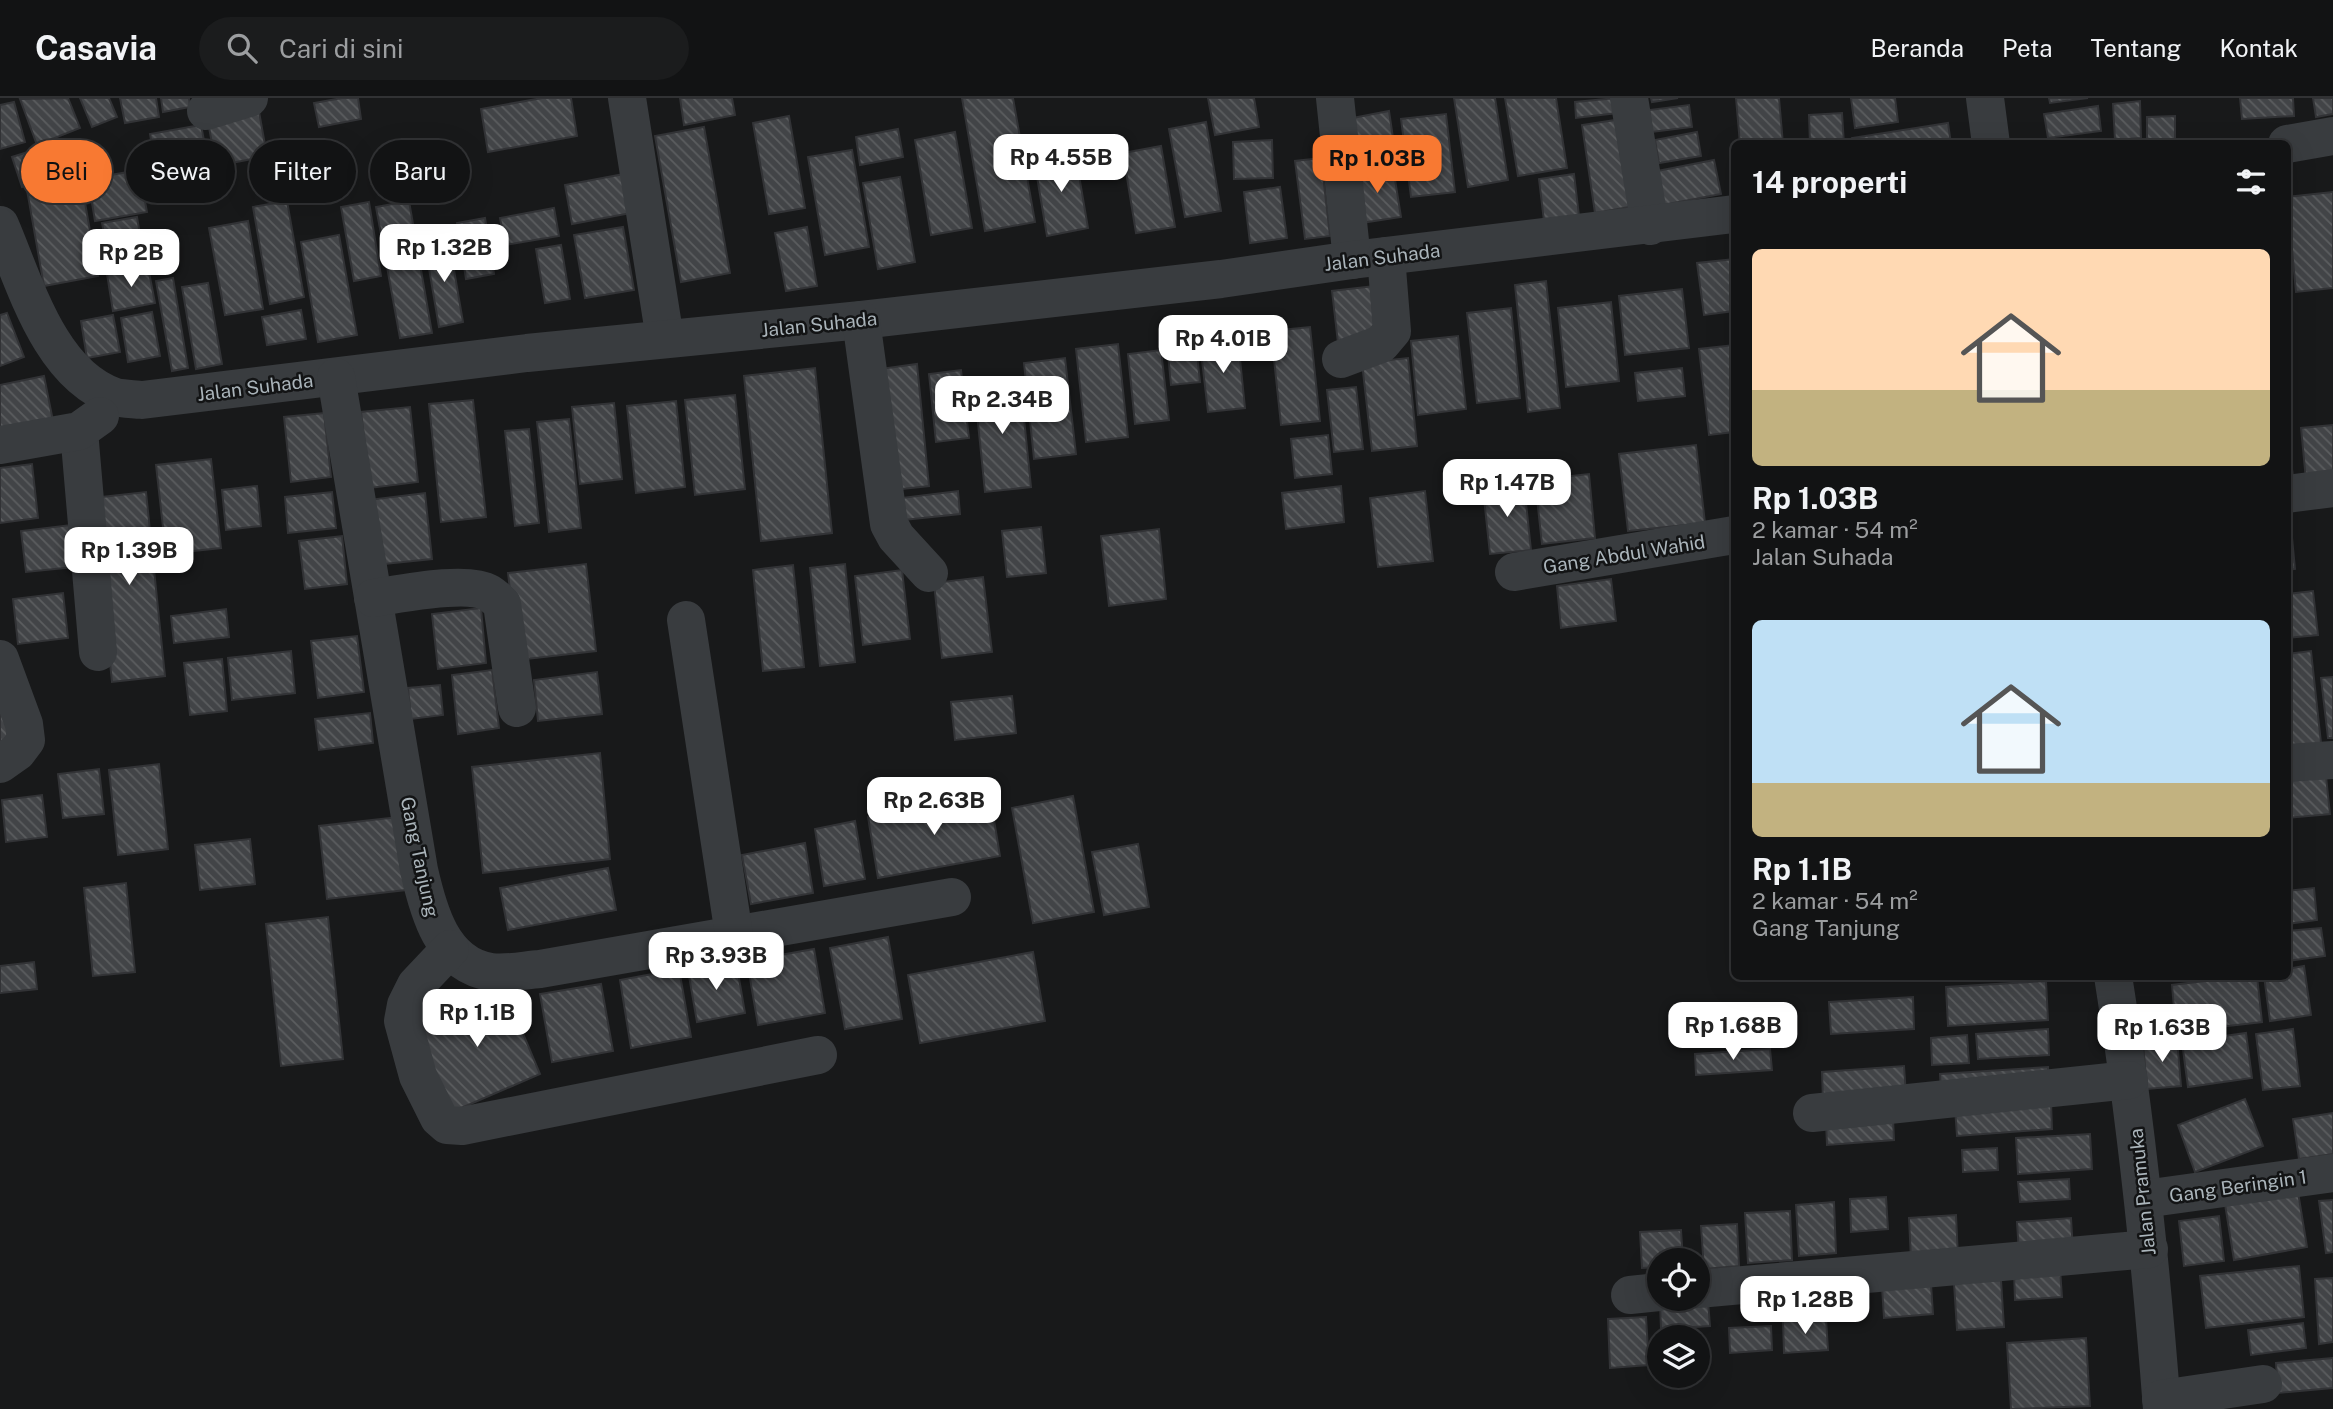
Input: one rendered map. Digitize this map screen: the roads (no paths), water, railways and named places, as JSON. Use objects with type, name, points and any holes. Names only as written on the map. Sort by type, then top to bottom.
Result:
[{"type":"street","points":[[206,111],[249,98]]},
{"type":"street","points":[[627,98],[665,339]]},
{"type":"street","points":[[1335,98],[1369,258],[1392,331],[1381,344],[1341,359]]},
{"type":"street","points":[[1629,98],[1650,226]]},
{"type":"street","points":[[1985,98],[1990,140]]},
{"type":"street","points":[[2291,143],[2333,136]]},
{"type":"street","name":"Jalan Suhada","points":[[0,225],[53,344],[81,378],[117,397],[160,399],[527,353],[861,320],[1221,279],[1369,258],[1731,214]]},
{"type":"street","points":[[861,320],[889,523],[895,537],[929,573]]},
{"type":"street","name":"Gang Tanjung","points":[[335,377],[419,870],[436,928],[450,949],[469,964],[490,972],[540,969],[952,897]]},
{"type":"street","points":[[0,445],[79,431],[101,415],[117,397]]},
{"type":"street","points":[[79,431],[98,652]]},
{"type":"street","points":[[2291,494],[2333,488]]},
{"type":"street","name":"Gang Abdul Wahid","points":[[1514,572],[1731,536]]},
{"type":"street","points":[[373,598],[462,587],[481,589],[491,594],[502,604],[517,708]]},
{"type":"street","points":[[686,620],[734,935]]},
{"type":"street","points":[[0,659],[24,724],[26,740],[17,752],[0,764]]},
{"type":"street","points":[[2291,763],[2333,760]]},
{"type":"street","points":[[450,949],[416,985],[406,1005],[403,1021],[418,1076],[439,1118],[447,1125],[462,1126],[818,1055]]},
{"type":"street","name":"Jalan Pramuka","points":[[2114,980],[2144,1199],[2161,1404]]},
{"type":"street","points":[[1812,1113],[2129,1080]]},
{"type":"street","name":"Gang Beringin 1","points":[[2144,1199],[2333,1173]]},
{"type":"street","points":[[1710,1288],[2149,1248]]},
{"type":"street","points":[[2161,1404],[2263,1384]]}]
